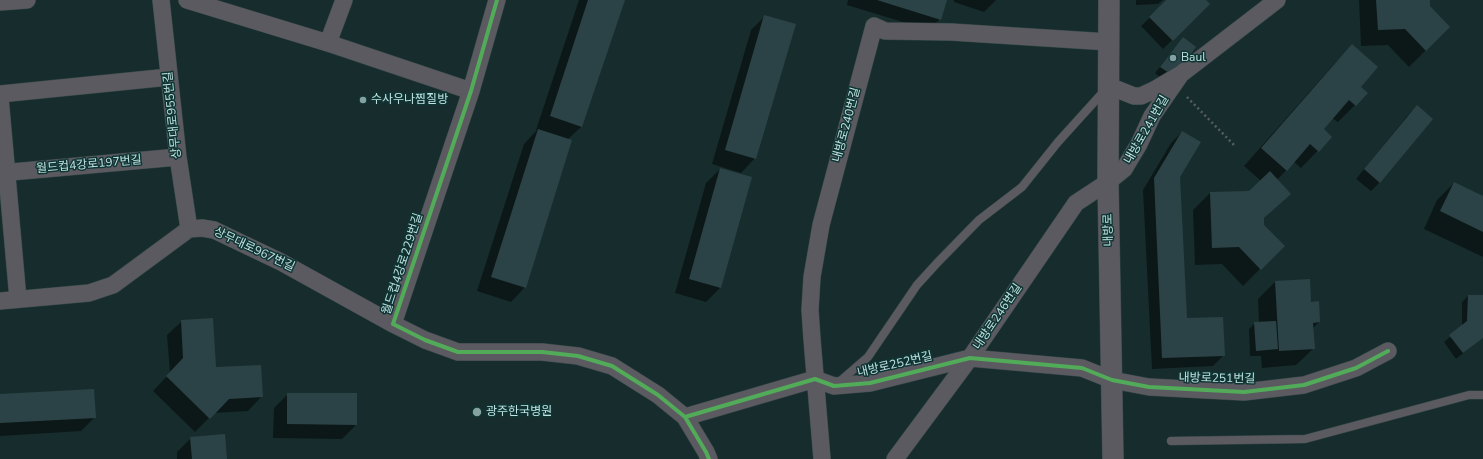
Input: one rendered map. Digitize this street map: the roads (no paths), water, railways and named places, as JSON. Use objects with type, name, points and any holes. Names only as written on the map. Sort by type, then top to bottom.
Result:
[{"type":"street","points":[[0,2],[27,0]]},
{"type":"street","name":"상무대로955번길","points":[[161,0],[178,157],[189,229]]},
{"type":"street","points":[[187,0],[206,3],[471,91]]},
{"type":"street","points":[[328,43],[344,0]]},
{"type":"street","name":"월드컵4강로229번길","points":[[497,0],[471,91],[393,324],[425,340],[458,352],[542,352],[578,356],[612,366],[658,395],[685,417],[706,452],[708,459]]},
{"type":"street","name":"내방로","points":[[1109,0],[1108,182],[1113,459]]},
{"type":"street","name":"내방로241번길","points":[[1109,86],[1134,96],[1141,96],[1154,90],[1181,74],[1277,0]]},
{"type":"street","name":"내방로240번길","points":[[822,459],[810,310],[814,259],[834,174],[874,26],[885,31],[951,32],[1109,42]]},
{"type":"street","name":"내방로241번길","points":[[1108,182],[1124,169],[1139,144],[1152,116],[1181,74]]},
{"type":"street","points":[[0,94],[169,76]]},
{"type":"street","points":[[0,97],[3,173],[18,299]]},
{"type":"street","name":"월드컵4강로197번길","points":[[3,173],[178,157]]},
{"type":"street","name":"내방로246번길","points":[[895,459],[970,358],[1076,203],[1108,182]]},
{"type":"street","name":"상무대로967번길","points":[[189,229],[202,228],[214,230],[231,237],[281,262],[393,324]]},
{"type":"street","points":[[0,301],[89,293],[113,284],[189,229]]},
{"type":"street","name":"내방로251번길","points":[[1112,380],[1149,388],[1244,392],[1304,385],[1356,368],[1388,351]]},
{"type":"street","name":"내방로252번길","points":[[815,379],[834,386],[870,383],[970,358],[1082,368],[1112,380]]},
{"type":"street","points":[[685,417],[815,379]]},
{"type":"lane","points":[[834,386],[868,357],[917,285],[938,262],[979,220],[1022,187],[1058,142],[1109,86]]},
{"type":"lane","points":[[1171,441],[1305,439],[1468,395],[1483,395]]},
{"type":"place","name":"Baul","points":[[1173,58]]},
{"type":"place","name":"수사우나찜질방","points":[[363,100]]},
{"type":"place","name":"광주한국병원","points":[[477,412]]}]
